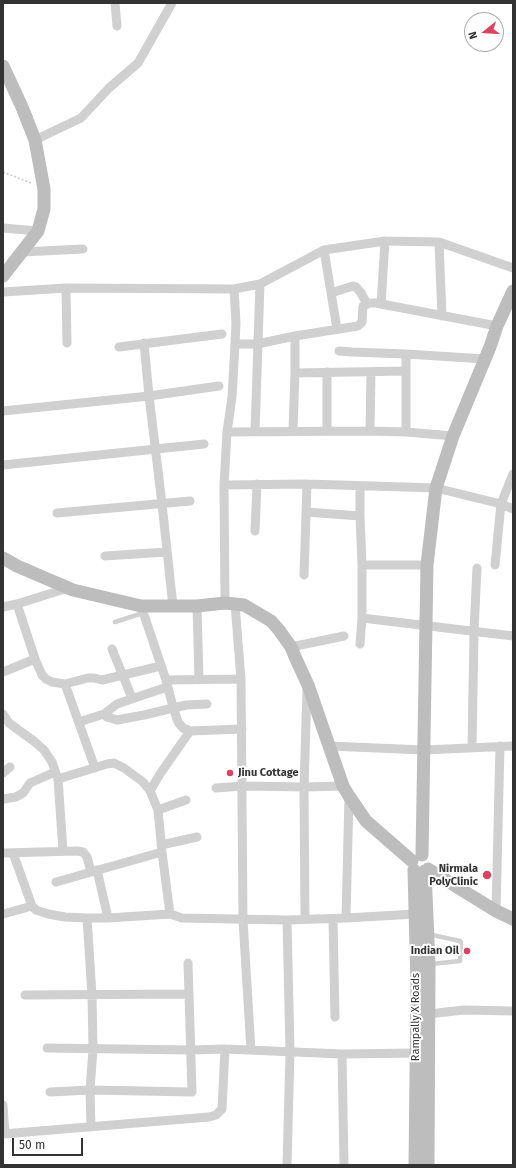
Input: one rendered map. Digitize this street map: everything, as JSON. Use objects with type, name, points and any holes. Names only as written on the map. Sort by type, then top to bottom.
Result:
[{"type":"main road","points":[[3,66],[35,140],[44,188],[44,209],[38,231],[3,276]]},
{"type":"main road","points":[[428,1165],[429,964],[428,934],[420,865],[424,750],[426,565],[436,488],[453,436],[513,291]]},
{"type":"main road","points":[[3,558],[17,566],[68,588],[142,609],[173,606],[244,605],[271,621],[291,648],[308,685],[346,791],[366,821],[420,865],[496,911],[513,919]]},
{"type":"main road","name":"Rampally X Roads","points":[[416,1165],[416,914],[420,865]]},
{"type":"street","points":[[115,3],[117,26]]},
{"type":"street","points":[[35,140],[80,118],[109,88],[138,63],[172,3]]},
{"type":"street","points":[[3,228],[38,231]]},
{"type":"street","points":[[381,304],[385,241]]},
{"type":"street","points":[[3,292],[66,288],[234,289],[260,284],[324,250],[385,241],[438,242],[513,268]]},
{"type":"street","points":[[438,242],[442,316]]},
{"type":"street","points":[[22,252],[83,249]]},
{"type":"street","points":[[324,250],[337,329]]},
{"type":"street","points":[[255,431],[260,284]]},
{"type":"street","points":[[331,293],[353,286],[356,287],[361,293],[367,304]]},
{"type":"street","points":[[66,288],[67,343]]},
{"type":"street","points":[[234,289],[236,323],[235,344],[224,485],[230,604],[241,679],[243,920],[251,1050]]},
{"type":"street","points":[[235,344],[257,344],[295,336],[351,328],[360,325],[362,322],[363,306],[376,303],[498,326]]},
{"type":"street","points":[[119,347],[222,334]]},
{"type":"street","points":[[293,430],[295,336]]},
{"type":"street","points":[[144,343],[173,606]]},
{"type":"street","points":[[339,351],[485,359]]},
{"type":"street","points":[[406,354],[406,432]]},
{"type":"street","points":[[295,373],[406,371]]},
{"type":"street","points":[[327,372],[327,431]]},
{"type":"street","points":[[370,431],[371,372]]},
{"type":"street","points":[[3,411],[149,396],[219,386]]},
{"type":"street","points":[[227,432],[293,430],[370,431],[453,436]]},
{"type":"street","points":[[3,465],[204,444]]},
{"type":"street","points":[[495,565],[501,504],[513,474]]},
{"type":"street","points":[[255,531],[258,484]]},
{"type":"street","points":[[224,485],[307,484],[436,488],[501,504],[513,509]]},
{"type":"street","points":[[304,576],[307,484]]},
{"type":"street","points":[[360,486],[362,565],[362,618],[360,644]]},
{"type":"street","points":[[57,513],[190,501]]},
{"type":"street","points":[[306,512],[360,516]]},
{"type":"street","points":[[105,556],[167,552]]},
{"type":"street","points":[[362,565],[426,565]]},
{"type":"street","points":[[472,748],[474,631],[477,568]]},
{"type":"street","points":[[3,607],[68,588]]},
{"type":"street","points":[[17,604],[35,659],[42,675],[52,682],[65,684],[88,678],[102,680],[161,666]]},
{"type":"street","points":[[197,606],[199,680]]},
{"type":"street","points":[[142,609],[178,722],[183,728],[190,731],[242,729]]},
{"type":"street","points":[[362,618],[513,636]]},
{"type":"street","points":[[291,648],[344,636]]},
{"type":"street","points":[[112,649],[132,698]]},
{"type":"street","points":[[3,672],[35,659]]},
{"type":"street","points":[[78,722],[104,714],[117,704],[166,683],[199,680],[241,679]]},
{"type":"street","points":[[65,684],[95,768]]},
{"type":"street","points":[[306,919],[304,787],[308,685]]},
{"type":"street","points":[[104,714],[107,717],[117,720],[172,707],[207,704]]},
{"type":"street","points":[[3,714],[9,723],[44,750],[52,762],[57,776],[63,851]]},
{"type":"street","points":[[150,791],[190,731]]},
{"type":"street","points":[[329,746],[424,750],[513,746]]},
{"type":"street","points":[[496,911],[500,746]]},
{"type":"street","points":[[3,799],[16,798],[30,783],[57,776],[114,763],[124,768],[143,782],[150,791],[158,810],[161,848],[170,914]]},
{"type":"street","points":[[216,788],[243,786],[304,787],[346,791],[346,918]]},
{"type":"street","points":[[158,810],[186,800]]},
{"type":"street","points":[[56,882],[197,837]]},
{"type":"street","points":[[3,853],[77,850],[82,852],[87,857],[94,871],[108,918]]},
{"type":"street","points":[[13,853],[32,906],[36,910],[65,917],[108,918],[170,914],[182,918],[287,920],[416,914]]},
{"type":"street","points":[[3,914],[32,906]]},
{"type":"street","points":[[87,918],[92,995],[93,1049],[90,1090],[91,1127]]},
{"type":"street","points":[[333,919],[335,1017]]},
{"type":"street","points":[[287,920],[290,1052],[287,1165]]},
{"type":"street","points":[[50,1092],[90,1090],[192,1092],[188,963]]},
{"type":"street","points":[[25,995],[189,994]]},
{"type":"street","points":[[428,1014],[464,1010],[513,1011]]},
{"type":"street","points":[[47,1048],[225,1049],[342,1054],[416,1053]]},
{"type":"street","points":[[3,1105],[4,1134],[209,1117],[216,1115],[222,1109],[225,1049]]},
{"type":"street","points":[[342,1054],[344,1165]]},
{"type":"lane","points":[[114,622],[142,609]]},
{"type":"lane","points":[[428,934],[461,942],[460,961],[429,964]]},
{"type":"path","points":[[3,172],[44,188]]},
{"type":"place","name":"Jinu Cottage","points":[[230,773]]},
{"type":"place","name":"Nirmala PolyClinic","points":[[487,875]]},
{"type":"place","name":"Indian Oil","points":[[467,951]]}]
